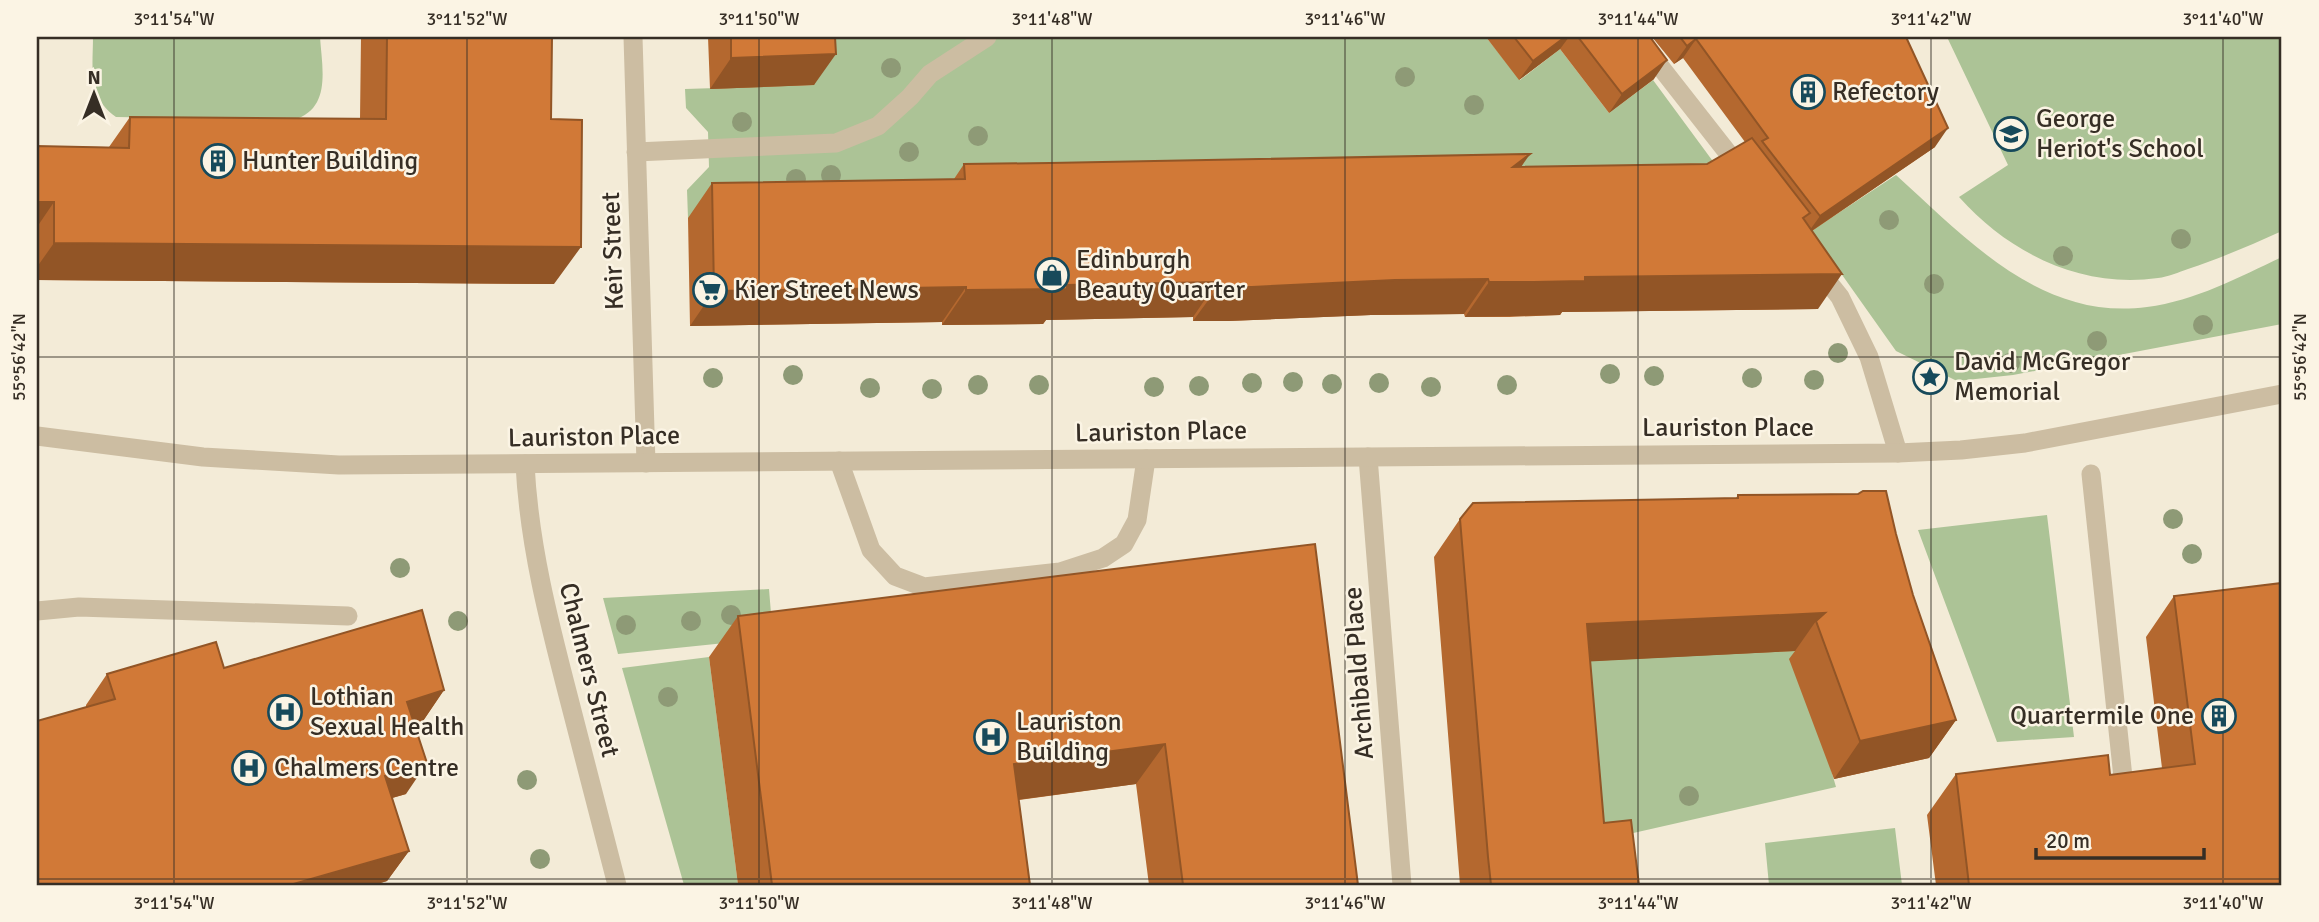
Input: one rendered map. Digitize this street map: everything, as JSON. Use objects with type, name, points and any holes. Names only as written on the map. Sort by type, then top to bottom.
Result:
[{"type":"street","name":"Keir Street","points":[[633,37],[646,463]]},
{"type":"street","points":[[636,152],[836,143],[878,126],[910,97],[930,74],[987,37]]},
{"type":"street","points":[[1637,37],[1756,189]]},
{"type":"street","points":[[1806,254],[1840,297],[1870,357],[1898,453]]},
{"type":"street","name":"Lauriston Place","points":[[37,436],[203,457],[339,465],[1898,453],[2025,443],[2282,394]]},
{"type":"street","name":"Archibald Place","points":[[1368,457],[1402,885]]},
{"type":"street","points":[[839,461],[871,550],[895,576],[924,587],[1060,572],[1103,558],[1124,544],[1137,520],[1146,458]]},
{"type":"street","name":"Chalmers Street","points":[[526,464],[534,552],[617,885]]},
{"type":"street","points":[[2091,474],[2123,787]]},
{"type":"street","points":[[37,611],[79,607],[348,616]]},
{"type":"green space","points":[[93,37],[320,37],[322,86],[314,107],[293,120],[116,117],[100,100],[96,91]]},
{"type":"green space","points":[[813,37],[1486,37],[1520,80],[1560,49],[1609,113],[1653,80],[1723,175],[688,218],[687,190],[709,167],[708,132],[686,108],[685,89],[814,85]]},
{"type":"green space","points":[[1947,37],[2282,37],[2282,231],[2170,276],[2158,278],[2101,278],[2048,263],[2024,250],[2000,235],[1959,197],[2008,165]]},
{"type":"green space","points":[[1896,175],[1979,249],[2009,271],[2040,289],[2073,301],[2109,308],[2165,304],[2216,287],[2282,257],[2282,324],[2013,375],[1957,381],[1896,351],[1811,231]]},
{"type":"green space","points":[[2047,515],[2074,737],[1997,742],[1918,530]]},
{"type":"green space","points":[[769,589],[773,638],[618,654],[603,598]]},
{"type":"green space","points":[[1580,640],[1790,645],[1797,652],[1836,787],[1576,846]]},
{"type":"green space","points":[[709,657],[738,885],[684,885],[622,668]]},
{"type":"green space","points":[[1895,828],[1902,885],[1769,885],[1765,843]]},
{"type":"building","name":"Hunter Building","points":[[387,37],[552,37],[551,119],[582,120],[581,247],[54,243],[54,202],[37,202],[37,146],[129,148],[130,117],[386,119]]},
{"type":"building","points":[[731,37],[835,37],[836,54],[731,58]]},
{"type":"building","points":[[1514,37],[1565,37],[1533,61]]},
{"type":"building","points":[[1578,37],[1650,37],[1667,60],[1622,94]]},
{"type":"building","name":"Refectory","points":[[1680,37],[1906,37],[1948,128],[1820,216],[1762,141],[1768,138],[1696,39],[1687,46]]},
{"type":"building","points":[[1752,138],[1810,213],[1803,218],[1842,274],[1585,277],[1585,281],[1534,282],[1489,282],[1488,279],[1395,280],[1252,287],[1218,287],[1217,282],[1067,285],[1067,289],[966,290],[966,287],[714,291],[712,183],[965,179],[964,164],[1530,154],[1513,167],[1707,164]]},
{"type":"building","points":[[1863,491],[1886,491],[1913,595],[1956,720],[1860,741],[1816,621],[1825,613],[1587,624],[1604,823],[1631,820],[1639,885],[1491,885],[1460,519],[1473,503],[1738,498],[1738,495],[1858,494]]},
{"type":"building","name":"Lauriston Building","points":[[1315,544],[1358,885],[1183,885],[1165,744],[1014,764],[1030,885],[772,885],[738,616]]},
{"type":"building","name":"Quartermile One","points":[[2282,583],[2282,885],[1969,885],[1956,774],[2108,755],[2110,775],[2195,764],[2174,596]]},
{"type":"building","points":[[422,610],[444,690],[407,702],[427,763],[385,776],[409,851],[290,885],[37,885],[37,721],[115,699],[107,674],[216,642],[224,668]]},
{"type":"place","name":"Refectory","points":[[1808,92]]},
{"type":"place","name":"George Heriot's School","points":[[2011,134]]},
{"type":"place","name":"Hunter Building","points":[[218,161]]},
{"type":"place","name":"Edinburgh Beauty Quarter","points":[[1052,275]]},
{"type":"place","name":"Kier Street News","points":[[710,290]]},
{"type":"place","name":"David McGregor Memorial","points":[[1930,377]]},
{"type":"place","name":"Lothian Sexual Health","points":[[285,712]]},
{"type":"place","name":"Quartermile One","points":[[2219,716]]},
{"type":"place","name":"Lauriston Building","points":[[991,737]]},
{"type":"place","name":"Chalmers Centre","points":[[249,768]]}]
